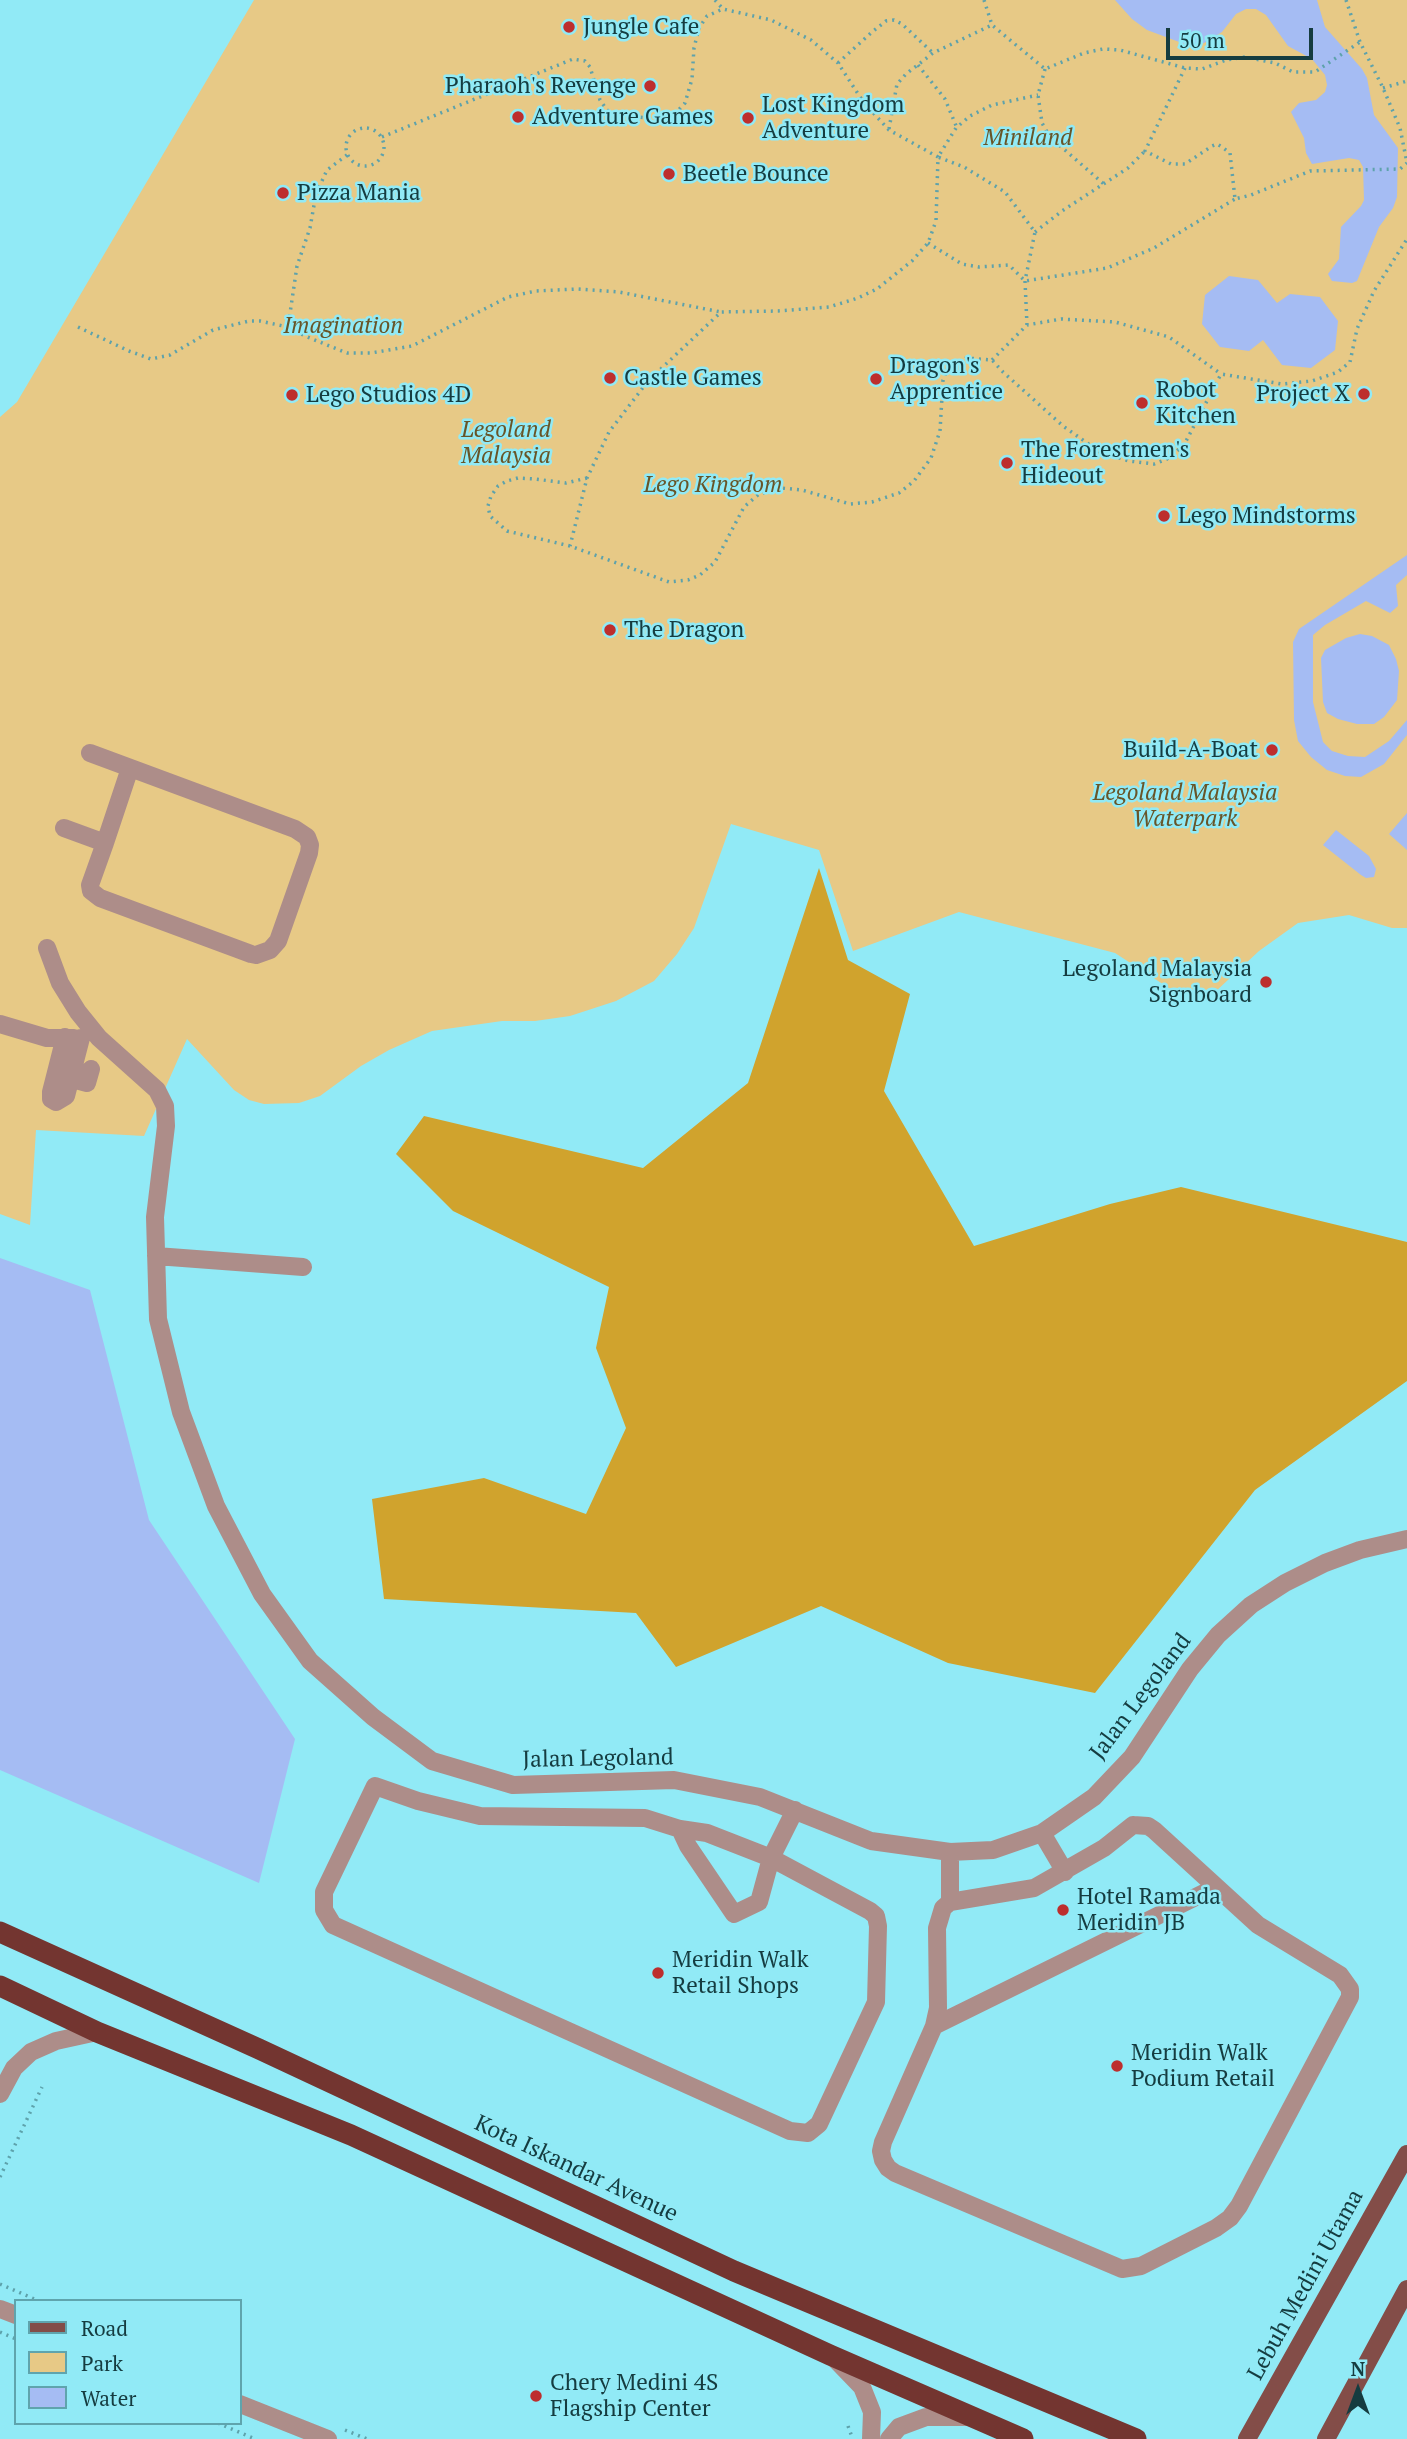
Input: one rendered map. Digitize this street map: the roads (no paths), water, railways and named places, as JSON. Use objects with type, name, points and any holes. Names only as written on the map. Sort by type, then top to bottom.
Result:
[{"type":"highway","name":"Kota Iskandar Avenue","points":[[0,1932],[259,2049],[734,2271],[1136,2439]]},
{"type":"highway","points":[[0,1986],[97,2032],[351,2135],[830,2354],[1023,2439]]},
{"type":"main road","name":"Lebuh Medini Utama","points":[[1247,2439],[1407,2154]]},
{"type":"main road","points":[[1326,2439],[1407,2289]]},
{"type":"street","points":[[90,753],[295,829],[307,837],[309,853],[278,941],[270,950],[251,954],[100,898],[91,891],[90,885],[130,768]]},
{"type":"street","points":[[64,828],[104,843]]},
{"type":"street","name":"Jalan Legoland","points":[[47,948],[60,983],[78,1013],[81,1038],[157,1090],[165,1106],[166,1126],[155,1217],[158,1319],[181,1412],[216,1506],[262,1594],[310,1661],[362,1708],[432,1761],[513,1785],[674,1780],[760,1797],[872,1840],[950,1852],[993,1850],[1042,1833],[1094,1797],[1132,1757],[1190,1669],[1218,1635],[1251,1605],[1285,1583],[1325,1563],[1360,1550],[1407,1539]]},
{"type":"street","points":[[0,1024],[47,1038],[81,1038]]},
{"type":"street","points":[[81,1038],[83,1083],[56,1102],[51,1099],[51,1092],[81,1038]]},
{"type":"street","points":[[156,1256],[303,1267]]},
{"type":"street","points":[[376,1786],[418,1801],[480,1816],[645,1818],[680,1829],[707,1833],[771,1858],[876,1916],[876,2002],[819,2123],[808,2133],[790,2131],[333,1925],[324,1910],[324,1892],[376,1786]]},
{"type":"street","points":[[680,1829],[688,1846],[734,1914],[759,1902],[771,1858],[795,1811]]},
{"type":"street","points":[[950,1852],[950,1902],[939,1917],[937,1928],[937,2008],[934,2026],[883,2142],[883,2160],[888,2168],[1112,2267],[1122,2269],[1141,2266],[1216,2228],[1230,2218],[1239,2206],[1350,1997],[1350,1989],[1340,1975],[1258,1926],[1154,1830],[1140,1825],[1133,1825],[1104,1848],[1034,1888],[950,1902]]},
{"type":"street","points":[[1042,1833],[1065,1872]]},
{"type":"street","points":[[934,2026],[1214,1888]]},
{"type":"street","points":[[0,2094],[14,2068],[31,2052],[56,2042],[97,2032]]},
{"type":"street","points":[[830,2354],[862,2386],[872,2412],[871,2439]]},
{"type":"street","points":[[242,2405],[328,2439]]},
{"type":"street","points":[[889,2439],[899,2427],[926,2417],[971,2417]]},
{"type":"water","points":[[1115,0],[1317,0],[1325,27],[1367,78],[1374,115],[1398,148],[1397,197],[1393,208],[1379,227],[1357,281],[1332,281],[1328,274],[1339,259],[1341,227],[1364,200],[1363,167],[1359,160],[1349,158],[1312,164],[1306,153],[1304,138],[1291,112],[1299,103],[1316,100],[1325,92],[1325,75],[1312,59],[1288,46],[1266,15],[1256,9],[1246,9],[1236,14],[1222,32],[1204,43],[1190,46],[1147,30],[1132,19]]},
{"type":"water","points":[[1229,276],[1258,280],[1277,303],[1290,294],[1320,297],[1338,321],[1335,350],[1311,368],[1282,365],[1263,340],[1249,351],[1220,347],[1202,324],[1205,295]]},
{"type":"water","points":[[1407,555],[1407,575],[1396,585],[1398,606],[1390,613],[1366,601],[1313,635],[1313,702],[1323,742],[1332,751],[1365,757],[1389,741],[1407,720],[1407,735],[1384,764],[1361,777],[1345,776],[1327,770],[1311,757],[1298,741],[1294,720],[1293,642],[1299,629]]},
{"type":"water","points":[[1360,634],[1372,636],[1389,645],[1399,671],[1397,700],[1384,717],[1374,724],[1357,724],[1338,719],[1327,713],[1323,702],[1321,658],[1325,650],[1346,638]]},
{"type":"water","points":[[1407,813],[1407,850],[1389,834]]},
{"type":"water","points":[[1336,830],[1369,856],[1376,869],[1374,877],[1366,878],[1361,875],[1323,845]]},
{"type":"water","points":[[0,1258],[90,1290],[149,1520],[295,1739],[259,1883],[0,1770]]},
{"type":"place","name":"Jungle Cafe","points":[[569,27]]},
{"type":"place","name":"Pharaoh's Revenge","points":[[650,86]]},
{"type":"place","name":"Adventure Games","points":[[518,117]]},
{"type":"place","name":"Lost Kingdom Adventure","points":[[748,118]]},
{"type":"place","name":"Beetle Bounce","points":[[669,174]]},
{"type":"place","name":"Pizza Mania","points":[[283,193]]},
{"type":"place","name":"Castle Games","points":[[610,378]]},
{"type":"place","name":"Dragon's Apprentice","points":[[876,379]]},
{"type":"place","name":"Project X","points":[[1364,394]]},
{"type":"place","name":"Lego Studios 4D","points":[[292,395]]},
{"type":"place","name":"Robot Kitchen","points":[[1142,403]]},
{"type":"place","name":"The Forestmen's Hideout","points":[[1007,463]]},
{"type":"place","name":"Lego Mindstorms","points":[[1164,516]]},
{"type":"place","name":"The Dragon","points":[[610,630]]},
{"type":"place","name":"Build-A-Boat","points":[[1272,750]]},
{"type":"place","name":"Legoland Malaysia Signboard","points":[[1266,982]]},
{"type":"place","name":"Hotel Ramada Meridin JB","points":[[1063,1910]]},
{"type":"place","name":"Meridin Walk Retail Shops","points":[[658,1973]]},
{"type":"place","name":"Meridin Walk Podium Retail","points":[[1117,2066]]},
{"type":"place","name":"Chery Medini 4S Flagship Center","points":[[536,2396]]},
{"type":"park label","name":"Miniland","points":[[1028,138]]},
{"type":"park label","name":"Imagination","points":[[343,326]]},
{"type":"park label","name":"Legoland Malaysia","points":[[506,443]]},
{"type":"park label","name":"Lego Kingdom","points":[[713,485]]},
{"type":"park label","name":"Legoland Malaysia Waterpark","points":[[1185,806]]}]
